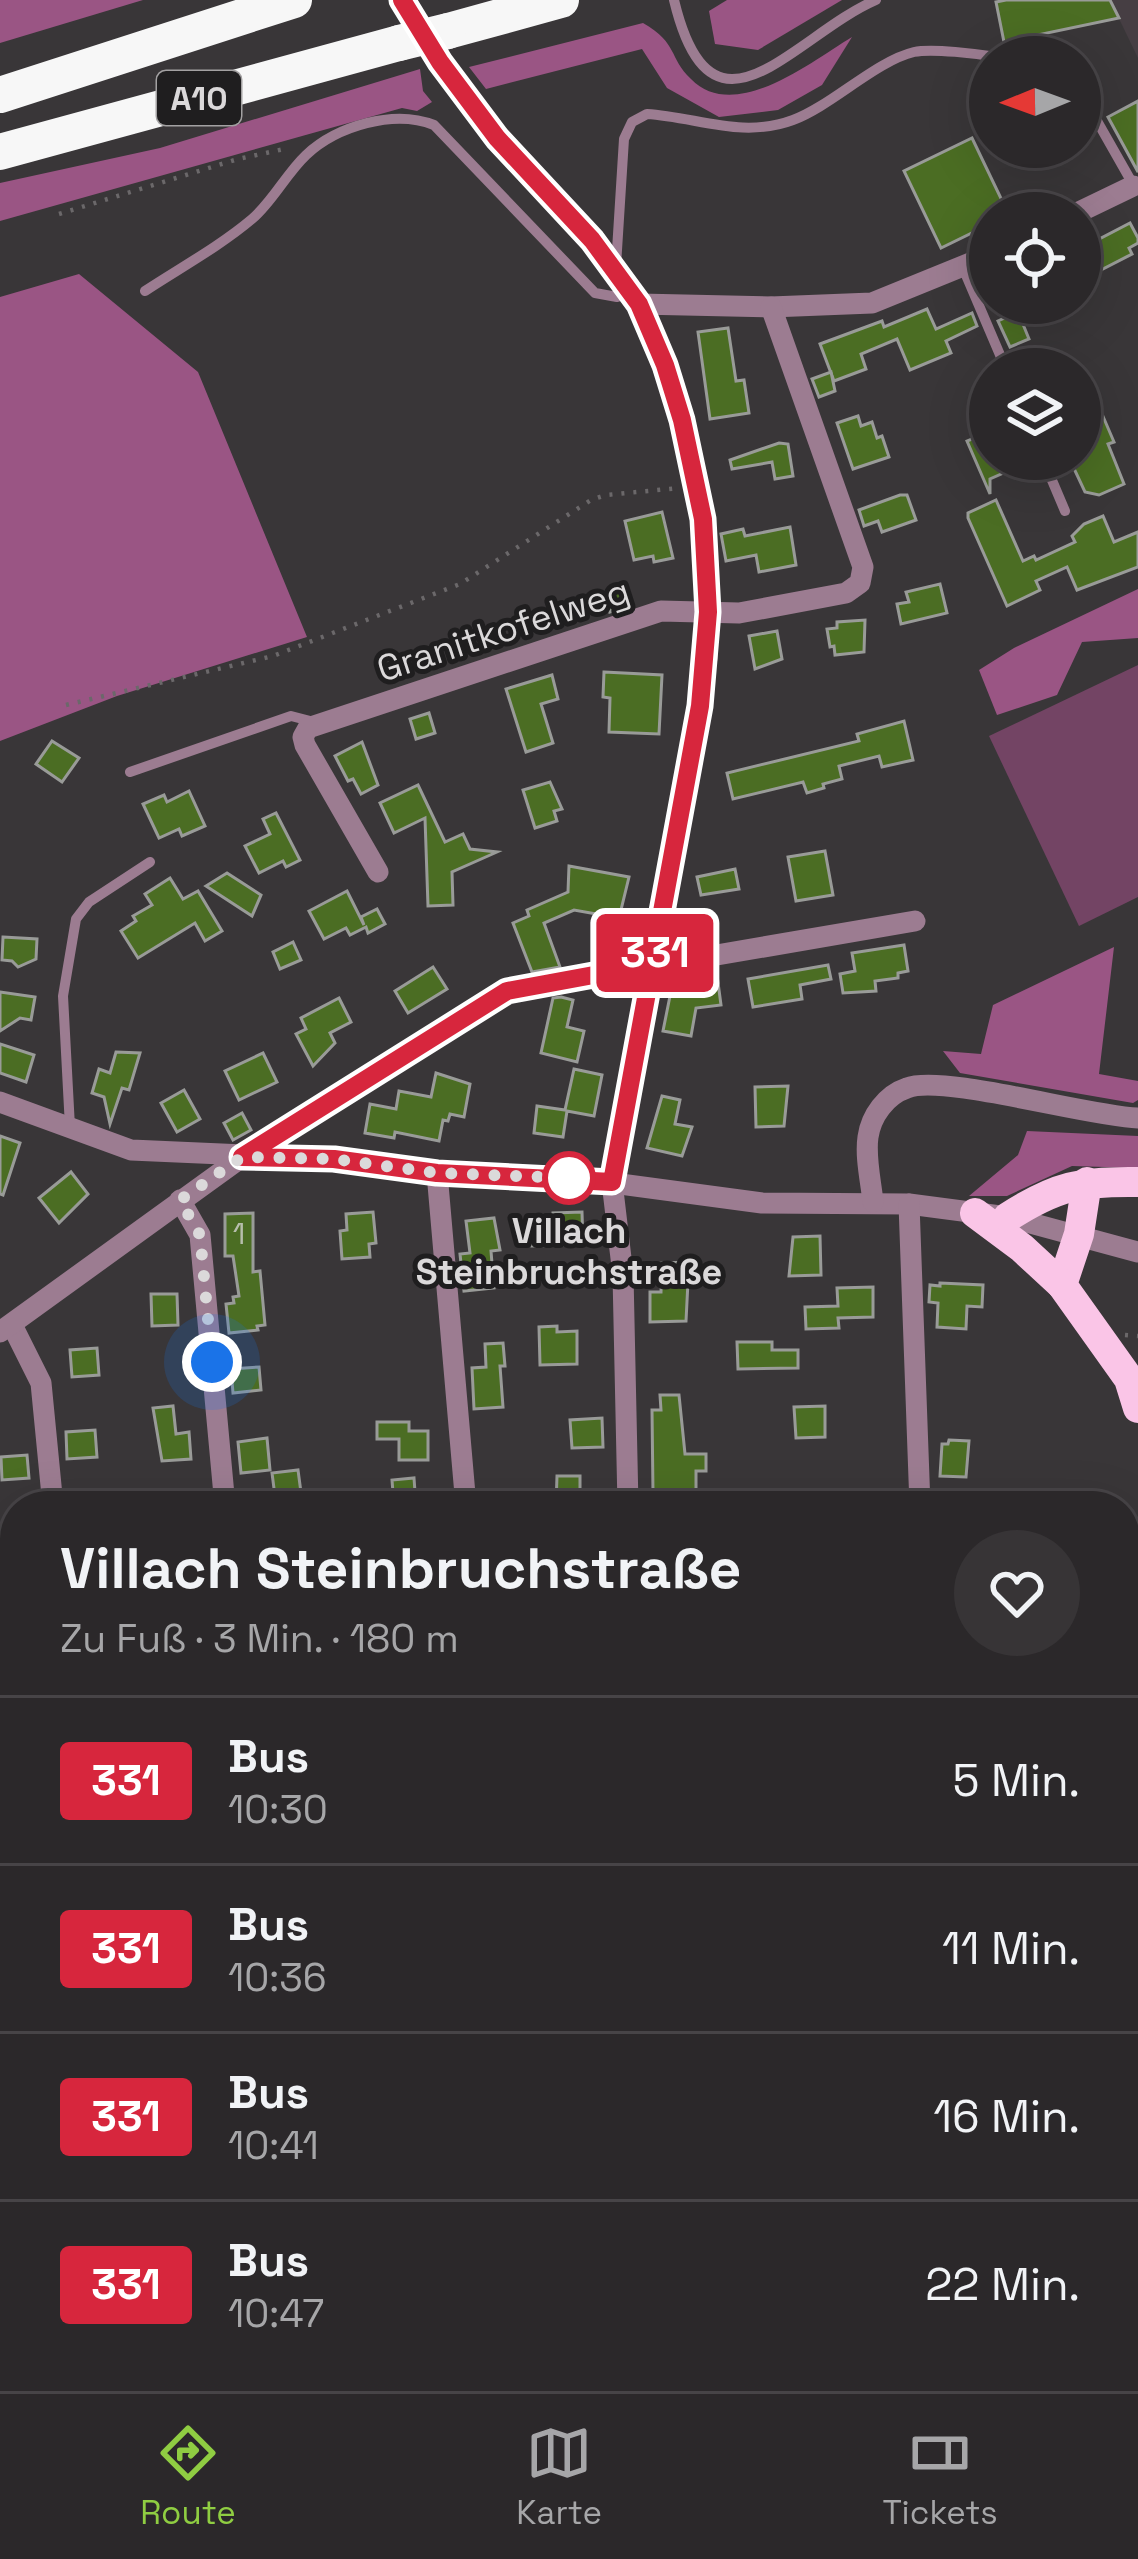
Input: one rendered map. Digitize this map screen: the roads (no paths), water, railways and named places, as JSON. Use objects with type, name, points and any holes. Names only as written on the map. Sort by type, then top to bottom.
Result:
[{"type":"highway","name":"A10","points":[[0,95],[294,0]]},
{"type":"highway","name":"A10","points":[[0,152],[561,0]]},
{"type":"main road","points":[[1008,1217],[1062,1186],[1088,1181],[1138,1182]]},
{"type":"main road","points":[[1062,1285],[1088,1181]]},
{"type":"main road","points":[[975,1213],[1022,1247],[1062,1285],[1129,1379],[1138,1408]]},
{"type":"street","points":[[402,0],[440,62],[497,138],[616,269],[635,298],[665,365],[696,486],[708,564],[700,706],[612,1182],[623,1275],[628,1491]]},
{"type":"street","points":[[1101,204],[1136,190]]},
{"type":"street","points":[[635,298],[771,307],[872,303],[969,265]]},
{"type":"street","name":"Granitkofelweg","points":[[322,724],[661,611],[739,613],[846,592],[860,583],[863,568],[771,307]]},
{"type":"street","points":[[322,724],[308,728],[305,745],[378,872]]},
{"type":"street","points":[[52,1491],[41,1383],[6,1329],[242,1157],[507,991],[915,921]]},
{"type":"street","points":[[873,1202],[867,1139],[875,1114],[889,1098],[909,1087],[959,1088],[1138,1118]]},
{"type":"street","points":[[0,1102],[131,1150],[334,1159],[437,1173],[612,1182],[762,1203],[909,1204],[1008,1217],[1138,1252]]},
{"type":"street","points":[[437,1173],[465,1491]]},
{"type":"street","points":[[180,1200],[200,1235],[224,1491]]},
{"type":"street","points":[[909,1204],[919,1491]]},
{"type":"lane","points":[[674,0],[684,42],[697,63],[734,80],[772,67],[818,32],[876,0]]},
{"type":"lane","points":[[616,269],[624,139],[632,122],[646,114],[722,128],[758,128],[792,121],[915,52],[969,55]]},
{"type":"lane","points":[[145,291],[252,218],[306,155],[324,142],[392,118],[434,125],[595,293],[635,298]]},
{"type":"lane","points":[[1101,129],[1136,190]]},
{"type":"lane","points":[[963,268],[997,348]]},
{"type":"lane","points":[[1052,480],[1065,511]]},
{"type":"lane","name":"Granitkofelweg","points":[[130,772],[291,716],[322,724]]},
{"type":"lane","points":[[70,1127],[63,995],[76,920],[89,902],[150,862]]},
{"type":"place","name":"Villach Steinbruchstraße","points":[[569,1178]]}]
